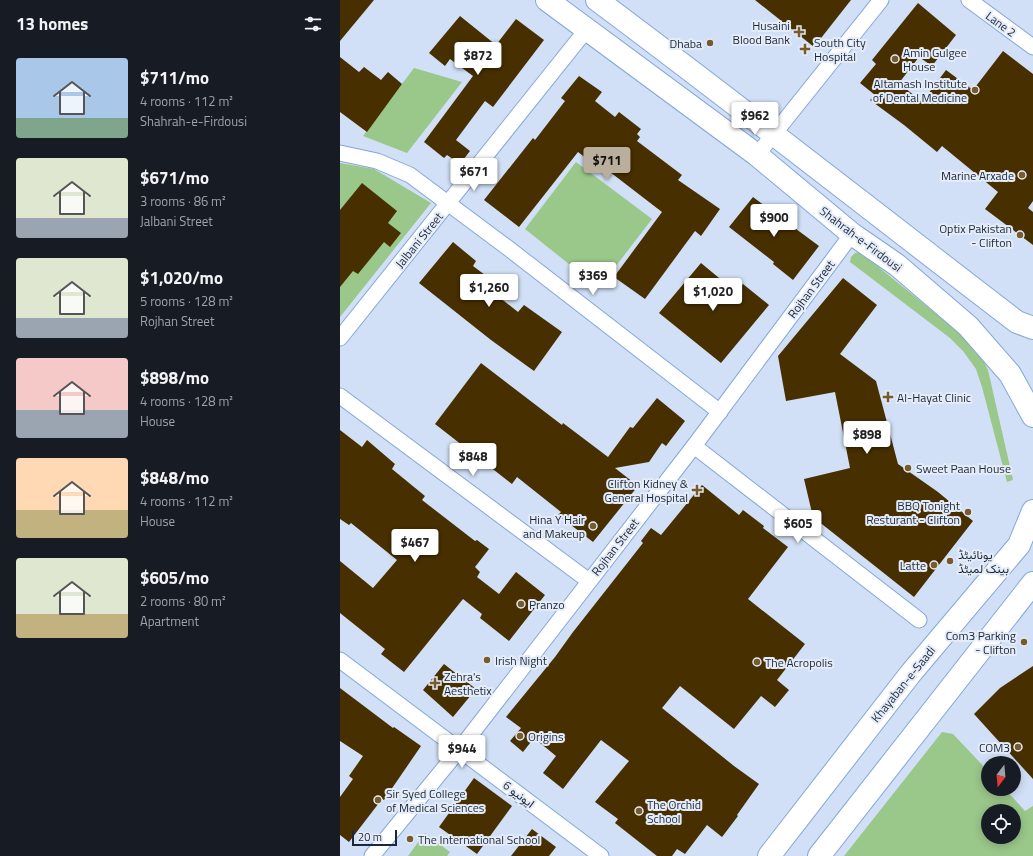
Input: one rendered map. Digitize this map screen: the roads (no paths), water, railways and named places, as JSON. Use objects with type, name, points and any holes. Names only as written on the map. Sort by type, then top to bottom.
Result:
[{"type":"main road","name":"Shahrah-e-Firdousi","points":[[547,0],[757,155],[852,234],[897,265],[968,326],[1010,374],[1033,416]]},
{"type":"main road","points":[[597,0],[774,134],[897,231],[1025,325]]},
{"type":"main road","name":"Khayaban-e-Saadi","points":[[769,856],[911,673],[1019,545],[1033,511]]},
{"type":"main road","points":[[819,856],[1033,582]]},
{"type":"street","points":[[757,155],[881,0]]},
{"type":"street","name":"Lane 2","points":[[969,0],[1033,47]]},
{"type":"street","name":"Jalbani Street","points":[[340,338],[587,29]]},
{"type":"street","points":[[340,153],[378,161],[410,175],[720,412]]},
{"type":"street","name":"Rojhan Street","points":[[372,856],[459,750],[694,446],[852,234]]},
{"type":"street","points":[[340,396],[589,581]]},
{"type":"street","points":[[694,446],[920,620]]},
{"type":"street","name":"ایونیو 6","points":[[340,660],[601,856]]},
{"type":"place","name":"Husaini Blood Bank","points":[[799,32]]},
{"type":"place","name":"Dhaba","points":[[710,43]]},
{"type":"place","name":"South City Hospital","points":[[805,49]]},
{"type":"place","name":"Amin Gulgee House","points":[[895,59]]},
{"type":"place","name":"Altamash Institute of Dental Medicine","points":[[975,90]]},
{"type":"place","name":"Marine Arxade","points":[[1022,175]]},
{"type":"place","name":"Optix Pakistan - Clifton","points":[[1020,235]]},
{"type":"place","name":"Al-Hayat Clinic","points":[[888,397]]},
{"type":"place","name":"Sweet Paan House","points":[[908,468]]},
{"type":"place","name":"Clifton Kidney & General Hospital","points":[[697,490]]},
{"type":"place","name":"BBQ Tonight Resturant - Clifton","points":[[968,512]]},
{"type":"place","name":"Hina Y Hair and Makeup","points":[[593,526]]},
{"type":"place","name":"یونائیٹڈ بینک لمیٹڈ","points":[[950,561]]},
{"type":"place","name":"Latte","points":[[934,565]]},
{"type":"place","name":"Pranzo","points":[[521,604]]},
{"type":"place","name":"Com3 Parking - Clifton","points":[[1024,642]]},
{"type":"place","name":"Irish Night","points":[[487,660]]},
{"type":"place","name":"The Acropolis","points":[[757,662]]},
{"type":"place","name":"Zehra's Aesthetix","points":[[435,683]]},
{"type":"place","name":"Origins","points":[[520,736]]},
{"type":"place","name":"COM3","points":[[1018,747]]},
{"type":"place","name":"Sir Syed College of Medical Sciences","points":[[378,800]]},
{"type":"place","name":"The Orchid School","points":[[639,811]]},
{"type":"place","name":"The International School","points":[[410,839]]}]
